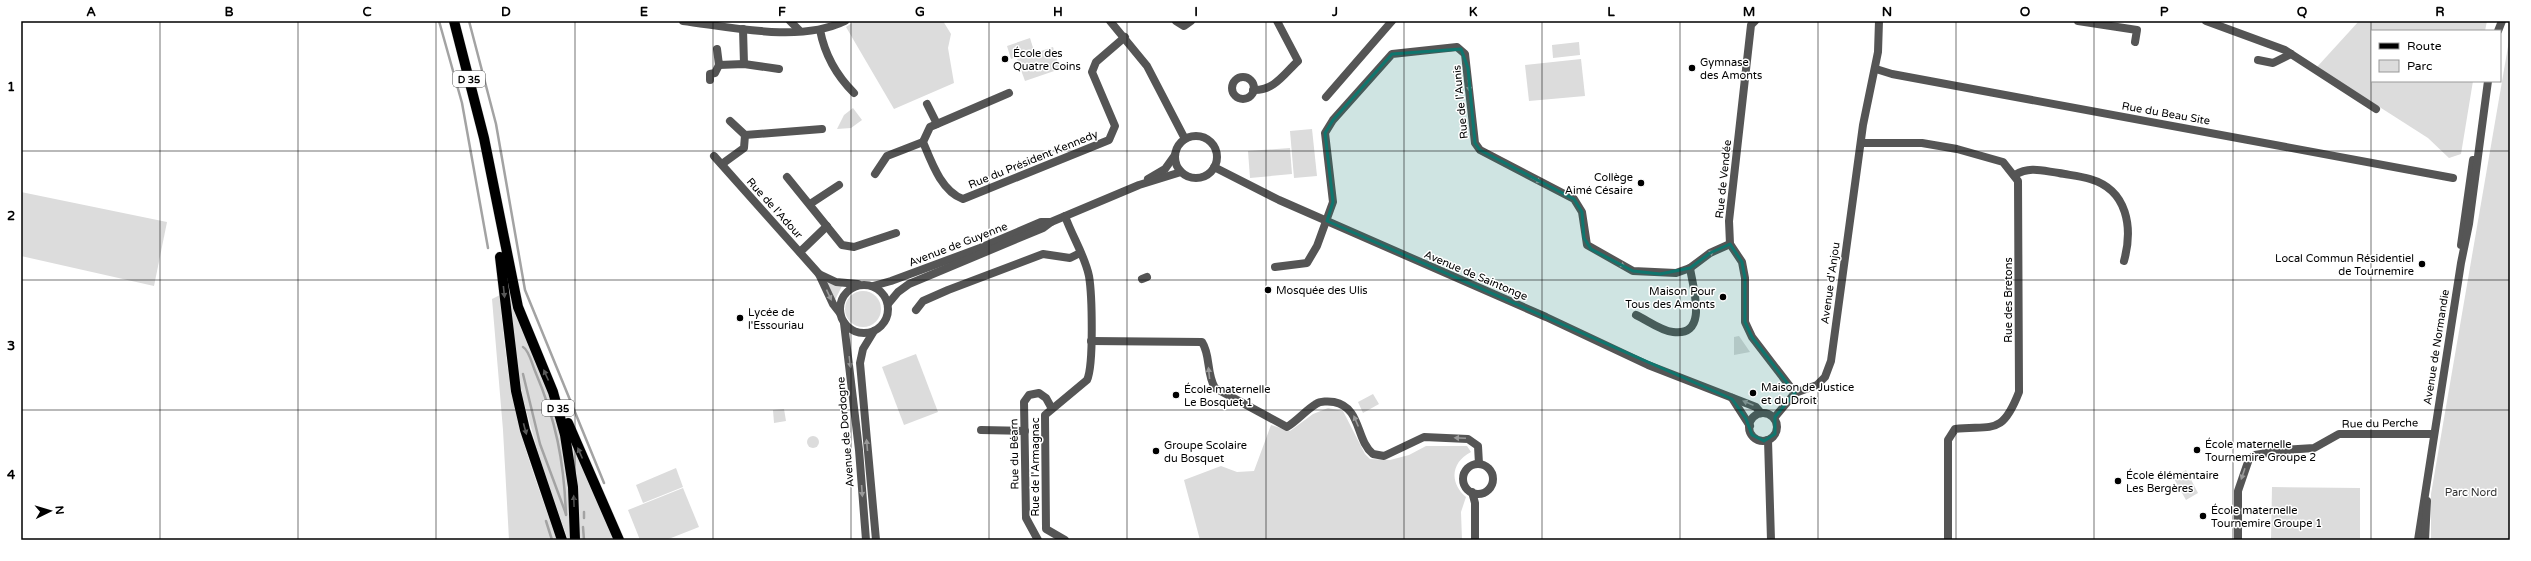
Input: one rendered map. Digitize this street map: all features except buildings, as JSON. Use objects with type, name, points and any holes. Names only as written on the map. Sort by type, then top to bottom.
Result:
[{"type":"main road","name":"D 35","points":[[454,21],[484,138],[494,197],[518,307],[553,392],[566,435],[571,464],[575,540]]},
{"type":"main road","name":"D 35","points":[[494,197],[516,391],[525,430],[562,540]]},
{"type":"main road","points":[[553,392],[619,540]]},
{"type":"street","points":[[683,21],[743,29],[798,30],[820,30],[845,21]]},
{"type":"street","points":[[790,21],[798,30]]},
{"type":"street","points":[[1110,21],[1125,37],[1147,66],[1185,140]]},
{"type":"street","points":[[1176,21],[1184,26],[1191,21]]},
{"type":"street","points":[[1253,90],[1263,90],[1271,87],[1298,61],[1277,21]]},
{"type":"street","points":[[1326,97],[1392,21]]},
{"type":"street","name":"Rue de Vendée","points":[[1755,21],[1751,25],[1728,221],[1730,244],[1742,262],[1745,278],[1745,322],[1752,337],[1795,393]]},
{"type":"street","name":"Avenue d'Anjou","points":[[1774,418],[1795,393],[1817,385],[1825,376],[1831,361],[1863,125],[1876,69],[1880,38],[1879,21]]},
{"type":"street","points":[[2078,21],[2137,30],[2135,42]]},
{"type":"street","points":[[2206,21],[2291,54],[2376,109]]},
{"type":"street","points":[[743,29],[744,64]]},
{"type":"street","points":[[820,30],[830,64],[840,79],[854,93]]},
{"type":"street","name":"Rue du Président Kennedy","points":[[923,142],[937,175],[955,196],[962,199],[1109,140],[1115,126],[1092,72],[1096,62],[1125,37]]},
{"type":"street","points":[[710,80],[710,74],[716,73],[719,65],[717,49]]},
{"type":"street","name":"Rue de l'Aunis","points":[[1275,267],[1307,263],[1327,221],[1333,202],[1325,133],[1333,120],[1392,54],[1461,49],[1465,54],[1468,68],[1475,140],[1480,150],[1574,199],[1582,212],[1584,238],[1591,249],[1633,271],[1660,274],[1676,273],[1690,268],[1710,253],[1730,244]]},
{"type":"street","points":[[2258,60],[2273,63],[2291,54]]},
{"type":"street","points":[[719,65],[744,64],[779,69]]},
{"type":"street","name":"Rue du Beau Site","points":[[1876,69],[1892,74],[2453,178]]},
{"type":"street","name":"Avenue de Normandie","points":[[2418,540],[2433,434],[2461,263],[2469,224],[2488,82]]},
{"type":"street","points":[[875,174],[887,156],[923,142],[930,127],[1009,93]]},
{"type":"street","points":[[927,104],[937,124]]},
{"type":"street","points":[[730,121],[745,135],[822,129]]},
{"type":"street","points":[[722,164],[744,148],[745,135]]},
{"type":"street","points":[[1202,138],[1212,144],[1216,156],[1214,167],[1210,172],[1199,178],[1192,178],[1181,172],[1175,155],[1177,149],[1185,140],[1202,138]]},
{"type":"street","points":[[1861,143],[1922,143],[1957,149],[2003,162],[2015,175],[2023,170],[2033,169],[2089,178],[2109,188],[2121,203],[2128,222],[2128,244],[2124,261]]},
{"type":"street","name":"Avenue de Guyenne","points":[[1139,185],[1164,168],[1175,155]]},
{"type":"street","name":"Rue de l'Adour","points":[[714,156],[819,274],[834,306],[840,313]]},
{"type":"street","name":"Avenue de Saintonge","points":[[1214,167],[1327,221],[1546,317],[1648,365],[1756,406],[1761,413]]},
{"type":"street","name":"Avenue de Guyenne","points":[[888,304],[898,292],[909,284],[1043,228],[1051,222],[1139,185],[1181,172]]},
{"type":"street","name":"Rue des Bretons","points":[[1948,540],[1948,440],[1955,429],[1992,428],[1998,425],[2015,403],[2019,392],[2019,191],[2015,175]]},
{"type":"street","points":[[787,177],[842,246],[854,247],[896,233]]},
{"type":"street","points":[[810,204],[839,185]]},
{"type":"street","name":"Rue de l'Armagnac","points":[[1064,540],[1046,529],[1045,415],[1051,407],[1087,380],[1091,372],[1089,275],[1065,216]]},
{"type":"street","name":"Avenue de Guyenne","points":[[872,286],[891,281],[980,248],[1040,222],[1051,222]]},
{"type":"street","points":[[800,252],[827,226]]},
{"type":"street","points":[[916,310],[922,301],[1043,254],[1070,258],[1080,253]]},
{"type":"street","points":[[1636,315],[1672,332],[1683,332],[1692,328],[1696,320],[1690,268]]},
{"type":"street","name":"Rue de l'Adour","points":[[819,274],[836,282],[859,285]]},
{"type":"street","points":[[859,285],[872,286],[885,296],[888,304],[884,322],[874,331],[858,332],[844,323],[840,313],[840,306],[846,292],[859,285]]},
{"type":"street","name":"Avenue de Dordogne","points":[[844,323],[859,450],[866,540]]},
{"type":"street","name":"Avenue de Dordogne","points":[[874,331],[863,350],[860,363],[876,540]]},
{"type":"street","points":[[1091,341],[1202,342],[1206,349],[1210,380],[1215,388],[1287,427],[1317,403],[1330,401],[1340,403],[1352,411],[1364,443],[1372,454],[1384,456],[1424,437],[1468,438],[1478,446],[1479,464]]},
{"type":"street","name":"Rue du Béarn","points":[[1038,540],[1026,518],[1024,402],[1029,395],[1039,393],[1046,398],[1051,407]]},
{"type":"street","points":[[1732,398],[1750,426],[1755,438],[1768,440]]},
{"type":"street","points":[[1750,426],[1753,418],[1761,413],[1768,414],[1774,418],[1777,430],[1768,440],[1771,540]]},
{"type":"street","points":[[981,430],[1025,431]]},
{"type":"street","name":"Rue du Perche","points":[[2238,540],[2238,491],[2249,459],[2255,455],[2284,450],[2314,448],[2339,434],[2433,434]]},
{"type":"street","name":"Avenue de Normandie","points":[[2425,540],[2433,434]]},
{"type":"street","points":[[1472,492],[1487,491],[1492,482],[1491,472],[1479,464],[1470,466],[1464,473],[1463,482],[1472,492],[1475,503],[1476,540]]},
{"type":"highlighted area","points":[[1461,49],[1468,68],[1475,143],[1480,150],[1574,199],[1582,212],[1584,238],[1591,249],[1633,271],[1660,274],[1690,268],[1710,253],[1730,244],[1742,262],[1745,278],[1745,322],[1752,337],[1795,393],[1775,417],[1775,434],[1764,441],[1752,435],[1746,419],[1732,399],[1327,221],[1333,202],[1325,133],[1333,120],[1392,54]]},
{"type":"green space","points":[[855,21],[943,21],[951,34],[948,48],[954,83],[894,109],[846,27]]},
{"type":"green space","points":[[2359,21],[2487,21],[2485,30],[2371,30],[2371,82],[2473,82],[2461,154],[2449,158],[2428,138],[2317,67]]},
{"type":"green space","name":"Parc Nord","points":[[2510,35],[2510,540],[2431,540],[2431,494]]},
{"type":"green space","points":[[1030,38],[1034,51],[1011,59],[1007,46]]},
{"type":"green space","points":[[1579,42],[1580,55],[1553,58],[1552,45]]},
{"type":"green space","points":[[1053,47],[1060,69],[1025,81],[1017,59]]},
{"type":"green space","points":[[1581,59],[1585,96],[1529,101],[1525,65]]},
{"type":"green space","points":[[853,108],[862,120],[851,128],[837,129],[844,115]]},
{"type":"green space","points":[[1312,129],[1317,176],[1294,178],[1290,131]]},
{"type":"green space","points":[[1290,148],[1292,174],[1250,178],[1248,151]]},
{"type":"green space","points":[[21,192],[167,222],[154,286],[21,256]]},
{"type":"green space","points":[[505,271],[555,409],[568,468],[571,540],[568,540],[543,470],[523,399],[514,352]]},
{"type":"green space","points":[[823,279],[842,286],[835,300]]},
{"type":"green space","points":[[863,291],[873,294],[878,299],[881,309],[878,319],[873,324],[863,327],[853,324],[848,319],[845,309],[848,299],[853,294]]},
{"type":"green space","points":[[500,295],[502,324],[515,409],[529,459],[557,540],[509,540],[503,430],[492,299]]},
{"type":"green space","points":[[1739,336],[1750,352],[1734,355],[1734,337]]},
{"type":"green space","points":[[916,354],[938,412],[904,425],[882,367]]},
{"type":"green space","points":[[1373,394],[1379,404],[1363,413],[1358,402]]},
{"type":"green space","points":[[1328,408],[1343,411],[1365,454],[1370,459],[1390,460],[1409,455],[1426,446],[1467,446],[1471,452],[1459,461],[1455,473],[1457,485],[1466,497],[1461,512],[1462,540],[1200,540],[1184,480],[1221,466],[1237,472],[1254,471],[1271,425],[1290,431],[1313,414]]},
{"type":"green space","points":[[784,409],[786,421],[774,423],[773,410]]},
{"type":"green space","points":[[811,436],[815,436],[819,442],[815,448],[811,448],[807,444],[807,440]]},
{"type":"green space","points":[[571,441],[615,540],[578,540]]},
{"type":"green space","points":[[676,468],[683,487],[643,503],[636,485]]},
{"type":"green space","points":[[2186,470],[2198,493],[2186,500],[2173,477]]},
{"type":"green space","points":[[2272,487],[2360,488],[2360,540],[2271,540]]},
{"type":"green space","points":[[683,488],[699,527],[666,540],[640,540],[628,510]]},
{"type":"waterway","points":[[439,21],[462,103],[488,248]]},
{"type":"waterway","points":[[469,21],[496,124],[525,290],[604,483]]},
{"type":"waterway","points":[[523,347],[527,351],[530,358],[554,424],[561,459],[566,515]]},
{"type":"waterway","points":[[523,374],[540,444],[566,514]]},
{"type":"waterway","points":[[584,512],[584,518]]},
{"type":"waterway","points":[[546,521],[552,540]]},
{"type":"waterway","points":[[583,527],[584,540]]},
{"type":"place","name":"École des Quatre Coins","points":[[1005,59]]},
{"type":"place","name":"Gymnase des Amonts","points":[[1692,68]]},
{"type":"place","name":"Collège Aimé Césaire","points":[[1641,183]]},
{"type":"place","name":"Local Commun Résidentiel de Tournemire","points":[[2422,264]]},
{"type":"place","name":"Mosquée des Ulis","points":[[1268,290]]},
{"type":"place","name":"Maison Pour Tous des Amonts","points":[[1723,297]]},
{"type":"place","name":"Lycée de l'Essouriau","points":[[740,318]]},
{"type":"place","name":"Maison de Justice et du Droit","points":[[1753,393]]},
{"type":"place","name":"École maternelle Le Bosquet 1","points":[[1176,395]]},
{"type":"place","name":"École maternelle Tournemire Groupe 2","points":[[2197,450]]},
{"type":"place","name":"Groupe Scolaire du Bosquet","points":[[1156,451]]},
{"type":"place","name":"École élémentaire Les Bergères","points":[[2118,481]]},
{"type":"place","name":"École maternelle Tournemire Groupe 1","points":[[2203,516]]}]
